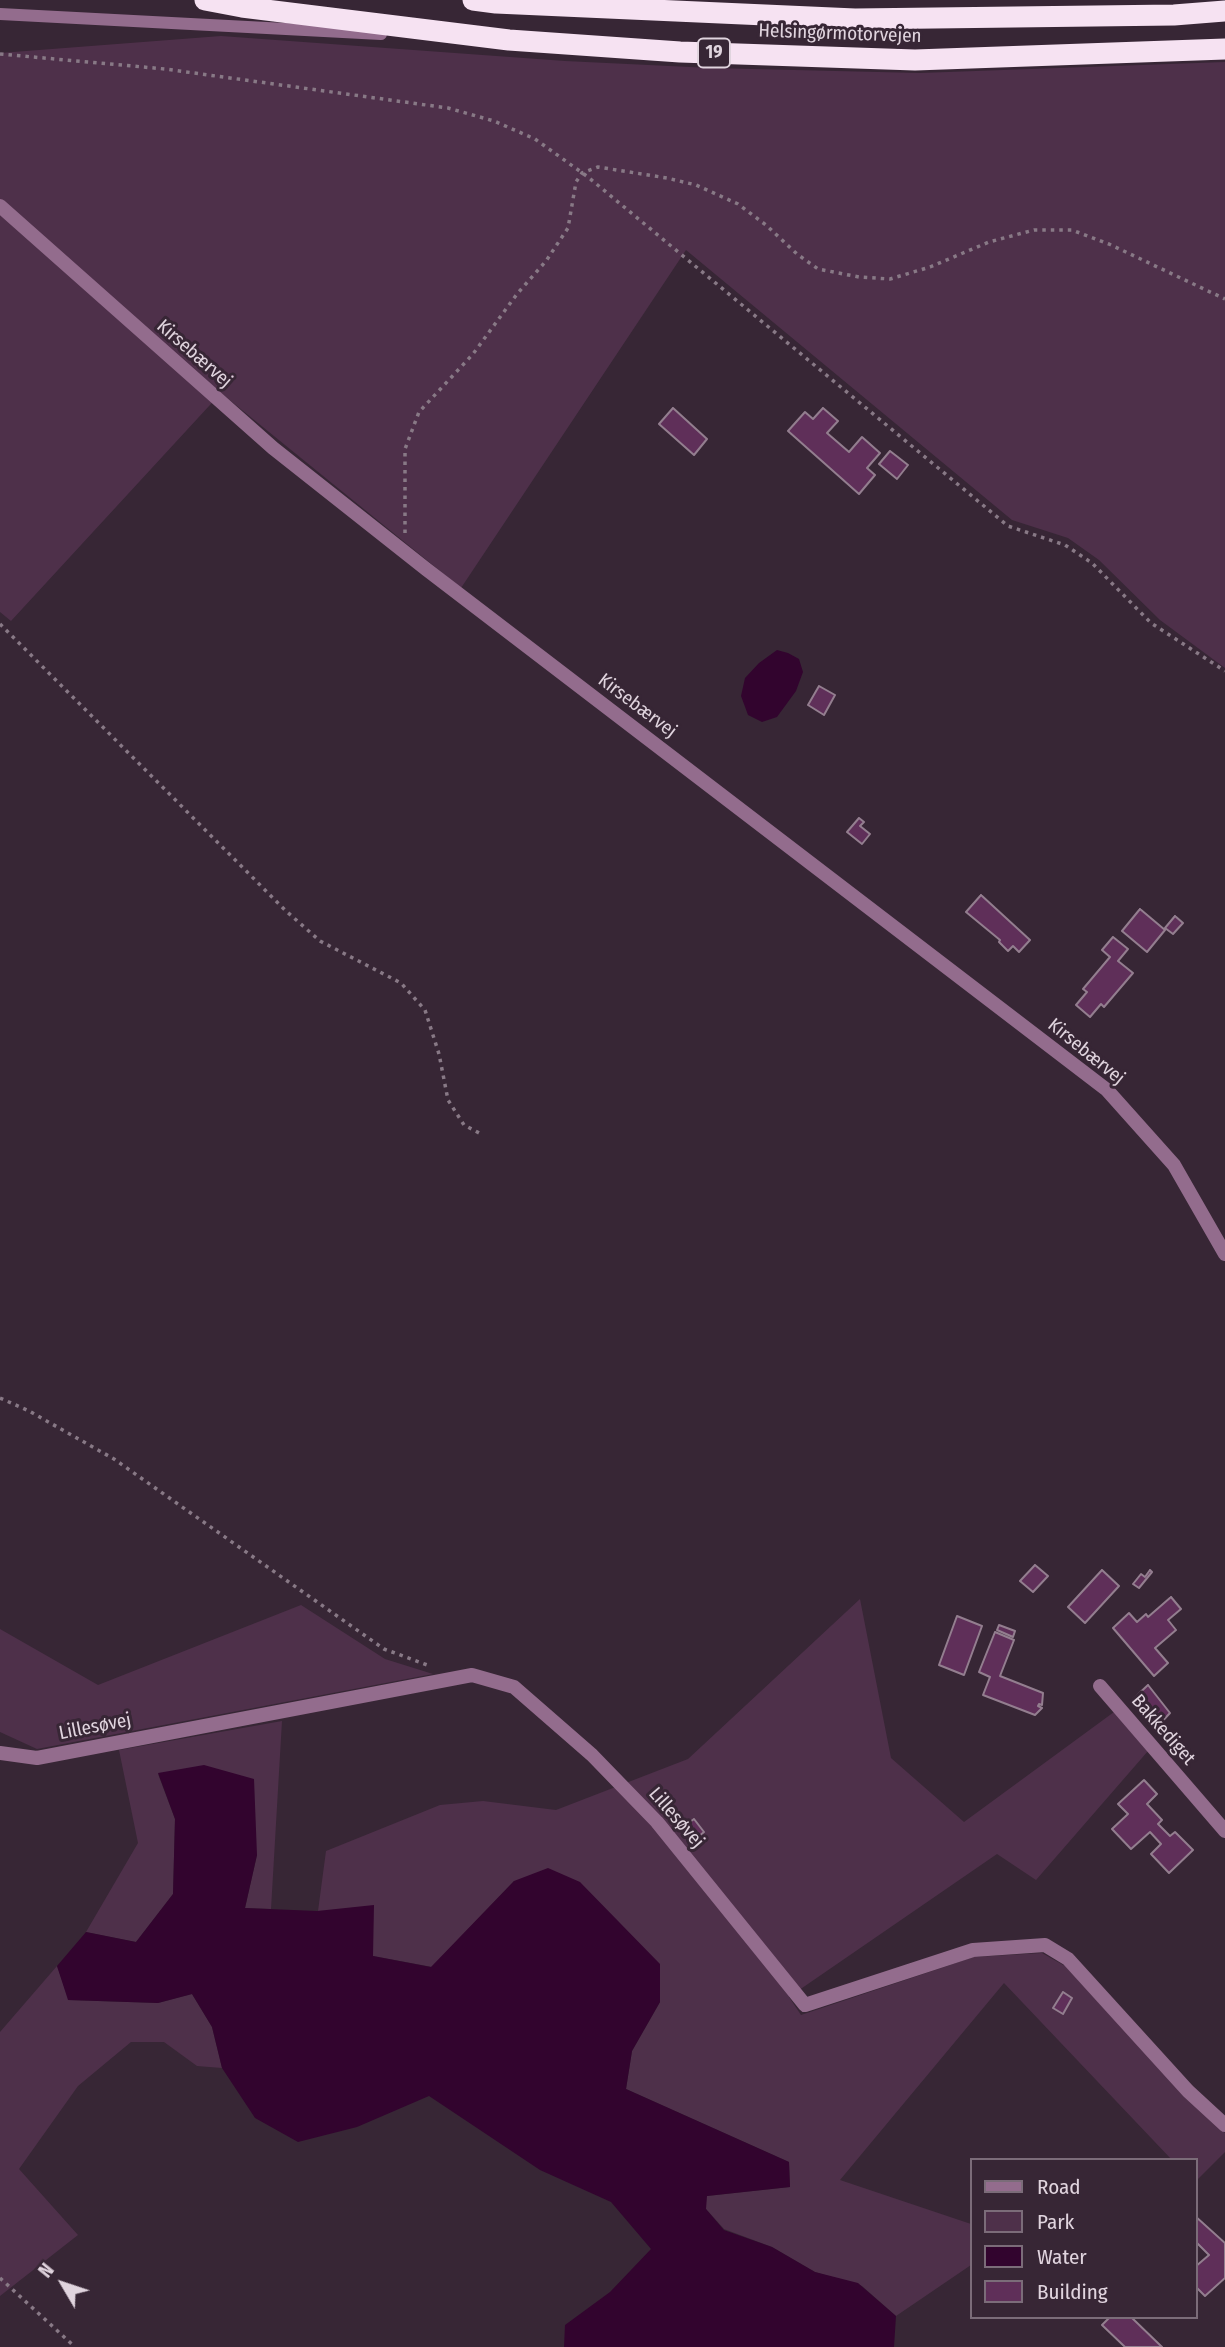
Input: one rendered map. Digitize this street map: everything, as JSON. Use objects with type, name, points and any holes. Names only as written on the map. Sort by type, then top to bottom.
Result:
[{"type":"highway","name":"Helsingørmotorvejen","points":[[205,0],[242,7],[509,40],[680,52],[915,60],[1225,49]]},
{"type":"highway","name":"Helsingørmotorvejen","points":[[473,0],[496,3],[610,4],[855,19],[1174,15],[1225,11]]},
{"type":"street","name":"Kirsebærvej","points":[[0,206],[273,448],[1107,1090],[1174,1165],[1225,1254]]},
{"type":"street","name":"Lillesøvej","points":[[0,1753],[37,1758],[472,1675],[514,1688],[592,1755],[657,1822],[805,2005],[973,1950],[1045,1945],[1068,1959],[1188,2091],[1225,2125]]},
{"type":"street","name":"Bakkediget","points":[[1100,1686],[1225,1831]]},
{"type":"lane","points":[[0,14],[509,40]]},
{"type":"path","points":[[0,54],[165,69],[448,108],[494,121],[535,139],[582,173],[1008,526],[1065,545],[1092,563],[1151,623],[1225,671]]},
{"type":"path","points":[[405,552],[405,449],[419,412],[473,354],[517,294],[546,261],[568,228],[576,182],[582,173],[598,167],[696,185],[738,204],[818,269],[890,279],[930,267],[989,242],[1034,230],[1072,230],[1109,244],[1225,299]]},
{"type":"path","points":[[0,624],[286,911],[320,941],[401,984],[425,1010],[439,1054],[449,1100],[464,1125],[483,1135]]},
{"type":"path","points":[[0,1398],[29,1411],[114,1459],[384,1649],[462,1677]]},
{"type":"path","points":[[0,2278],[75,2347]]},
{"type":"green space","points":[[221,36],[565,61],[711,68],[920,73],[1225,62],[1225,668],[1160,620],[1099,560],[1068,538],[1012,520],[686,250],[461,588],[221,393],[11,621],[0,612],[0,53]]},
{"type":"green space","points":[[860,1599],[891,1758],[964,1822],[1114,1712],[1148,1751],[1036,1880],[997,1854],[789,1997],[801,2015],[974,1957],[1042,1953],[1065,1966],[1182,2093],[1225,2133],[1225,2152],[1197,2180],[1197,2158],[1170,2158],[1004,1983],[840,2180],[970,2224],[970,2266],[896,2316],[862,2286],[815,2272],[772,2247],[724,2229],[706,2209],[706,2196],[790,2187],[789,2162],[626,2089],[632,2051],[660,2002],[514,1881],[432,1967],[373,1956],[318,1911],[326,1851],[440,1805],[483,1801],[556,1810],[688,1759]]},
{"type":"green space","points":[[301,1605],[385,1659],[433,1674],[37,1749],[0,1732],[0,1629],[98,1685]]},
{"type":"green space","points":[[282,1721],[271,1909],[245,1908],[257,1855],[158,1774],[175,1819],[173,1894],[136,1942],[86,1932],[138,1843],[119,1750]]},
{"type":"green space","points":[[57,1966],[69,2000],[158,2003],[192,1994],[212,2027],[222,2068],[197,2066],[164,2042],[131,2042],[78,2086],[19,2169],[78,2235],[0,2296],[0,2032]]},
{"type":"water","points":[[777,650],[799,659],[803,672],[796,691],[777,717],[762,722],[748,715],[741,696],[745,678]]},
{"type":"water","points":[[204,1765],[254,1779],[257,1855],[245,1908],[317,1911],[374,1905],[373,1956],[431,1967],[514,1881],[548,1868],[580,1882],[660,1964],[660,2002],[632,2051],[626,2089],[789,2162],[790,2187],[707,2196],[706,2209],[724,2230],[772,2247],[815,2272],[858,2283],[896,2316],[894,2347],[564,2347],[565,2325],[610,2292],[651,2249],[611,2202],[540,2170],[429,2096],[357,2127],[298,2142],[255,2118],[222,2068],[212,2027],[192,1994],[158,2003],[68,2000],[57,1966],[86,1932],[136,1942],[173,1894],[175,1819],[158,1773]]},
{"type":"building","points":[[673,408],[707,439],[694,455],[659,424]]},
{"type":"building","points":[[823,408],[838,421],[827,433],[849,452],[862,437],[880,453],[867,468],[875,475],[859,494],[788,431],[805,412],[813,419]]},
{"type":"building","points":[[890,451],[908,465],[897,479],[879,464]]},
{"type":"building","points":[[819,686],[835,695],[824,715],[808,705]]},
{"type":"building","points":[[859,818],[864,822],[860,826],[870,834],[862,844],[847,832]]},
{"type":"building","points":[[981,895],[1030,940],[1019,952],[1013,946],[1008,951],[1000,940],[966,912]]},
{"type":"building","points":[[1140,909],[1165,930],[1147,952],[1122,931]]},
{"type":"building","points":[[1175,916],[1183,923],[1173,934],[1165,928]]},
{"type":"building","points":[[1113,937],[1128,949],[1118,961],[1133,973],[1104,1007],[1101,1004],[1090,1017],[1076,1005],[1087,992],[1083,989],[1110,957],[1102,950]]},
{"type":"building","points":[[1035,1565],[1048,1576],[1033,1592],[1020,1581]]},
{"type":"building","points":[[1102,1570],[1119,1586],[1085,1623],[1068,1607]]},
{"type":"building","points":[[1150,1570],[1152,1572],[1139,1588],[1133,1584],[1141,1574],[1145,1577]]},
{"type":"building","points":[[1171,1597],[1181,1609],[1168,1620],[1176,1630],[1155,1648],[1168,1663],[1154,1676],[1113,1628],[1129,1613],[1137,1622],[1146,1614],[1148,1617]]},
{"type":"building","points":[[957,1616],[982,1626],[964,1675],[939,1665]]},
{"type":"building","points":[[999,1625],[1015,1631],[1013,1637],[997,1630]]},
{"type":"building","points":[[995,1632],[1014,1640],[1000,1676],[1043,1693],[1042,1705],[1038,1706],[1042,1708],[1035,1715],[983,1695],[990,1677],[979,1672]]},
{"type":"building","points":[[1148,1685],[1170,1713],[1157,1727],[1133,1699]]},
{"type":"building","points":[[1144,1780],[1157,1794],[1147,1804],[1162,1820],[1158,1824],[1170,1836],[1175,1832],[1193,1850],[1169,1873],[1151,1854],[1161,1844],[1150,1832],[1131,1849],[1112,1829],[1128,1814],[1118,1804]]},
{"type":"building","points":[[694,1819],[704,1832],[693,1841],[683,1827]]},
{"type":"building","points":[[1063,1992],[1072,1998],[1063,2014],[1053,2008]]},
{"type":"building","points":[[1197,2218],[1225,2243],[1225,2278],[1205,2296],[1197,2288],[1197,2265],[1209,2255],[1197,2243]]},
{"type":"building","points":[[1108,2319],[1133,2319],[1162,2347],[1125,2347],[1102,2325]]}]
